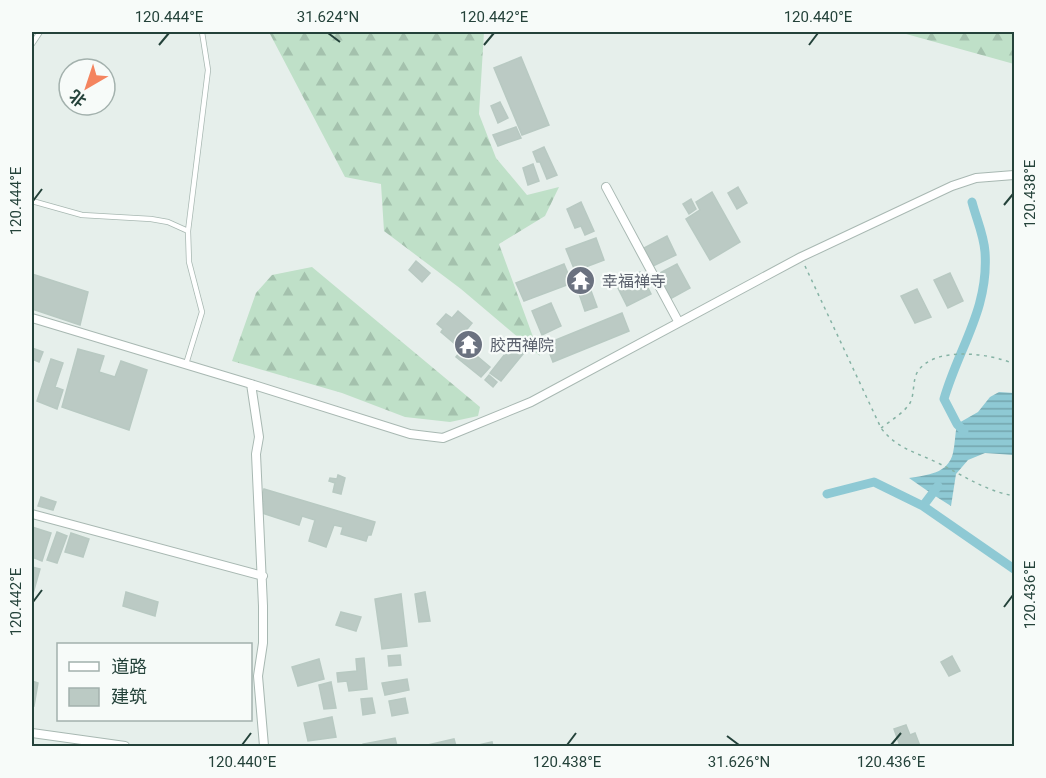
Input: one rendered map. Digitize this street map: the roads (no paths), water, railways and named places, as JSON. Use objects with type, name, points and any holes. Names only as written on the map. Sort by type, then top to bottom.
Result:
[{"type":"street","points":[[32,318],[410,434],[443,438],[531,402],[678,321],[801,257],[952,186],[975,178],[1014,175]]},
{"type":"street","points":[[606,187],[678,321]]},
{"type":"street","points":[[251,384],[259,437],[256,454],[263,643],[258,676],[264,747]]},
{"type":"street","points":[[32,514],[262,576]]},
{"type":"street","points":[[32,733],[125,747]]},
{"type":"lane","points":[[32,44],[40,32]]},
{"type":"lane","points":[[186,364],[202,312],[189,262],[188,231],[208,70],[202,32]]},
{"type":"lane","points":[[32,201],[82,215],[168,222],[188,231]]},
{"type":"water","points":[[999,392],[1014,393],[1014,455],[985,453],[968,460],[956,474],[951,506],[909,478],[936,472],[947,465],[953,453],[957,424],[978,412],[990,397]]},
{"type":"waterway","points":[[964,431],[957,424],[944,399],[978,310],[985,273],[982,233],[972,202]]},
{"type":"waterway","points":[[827,494],[874,482],[923,506],[1014,569]]},
{"type":"waterway","points":[[923,506],[938,486]]},
{"type":"place","name":"幸福禅寺","points":[[581,281]]},
{"type":"place","name":"胶西禅院","points":[[469,345]]}]
